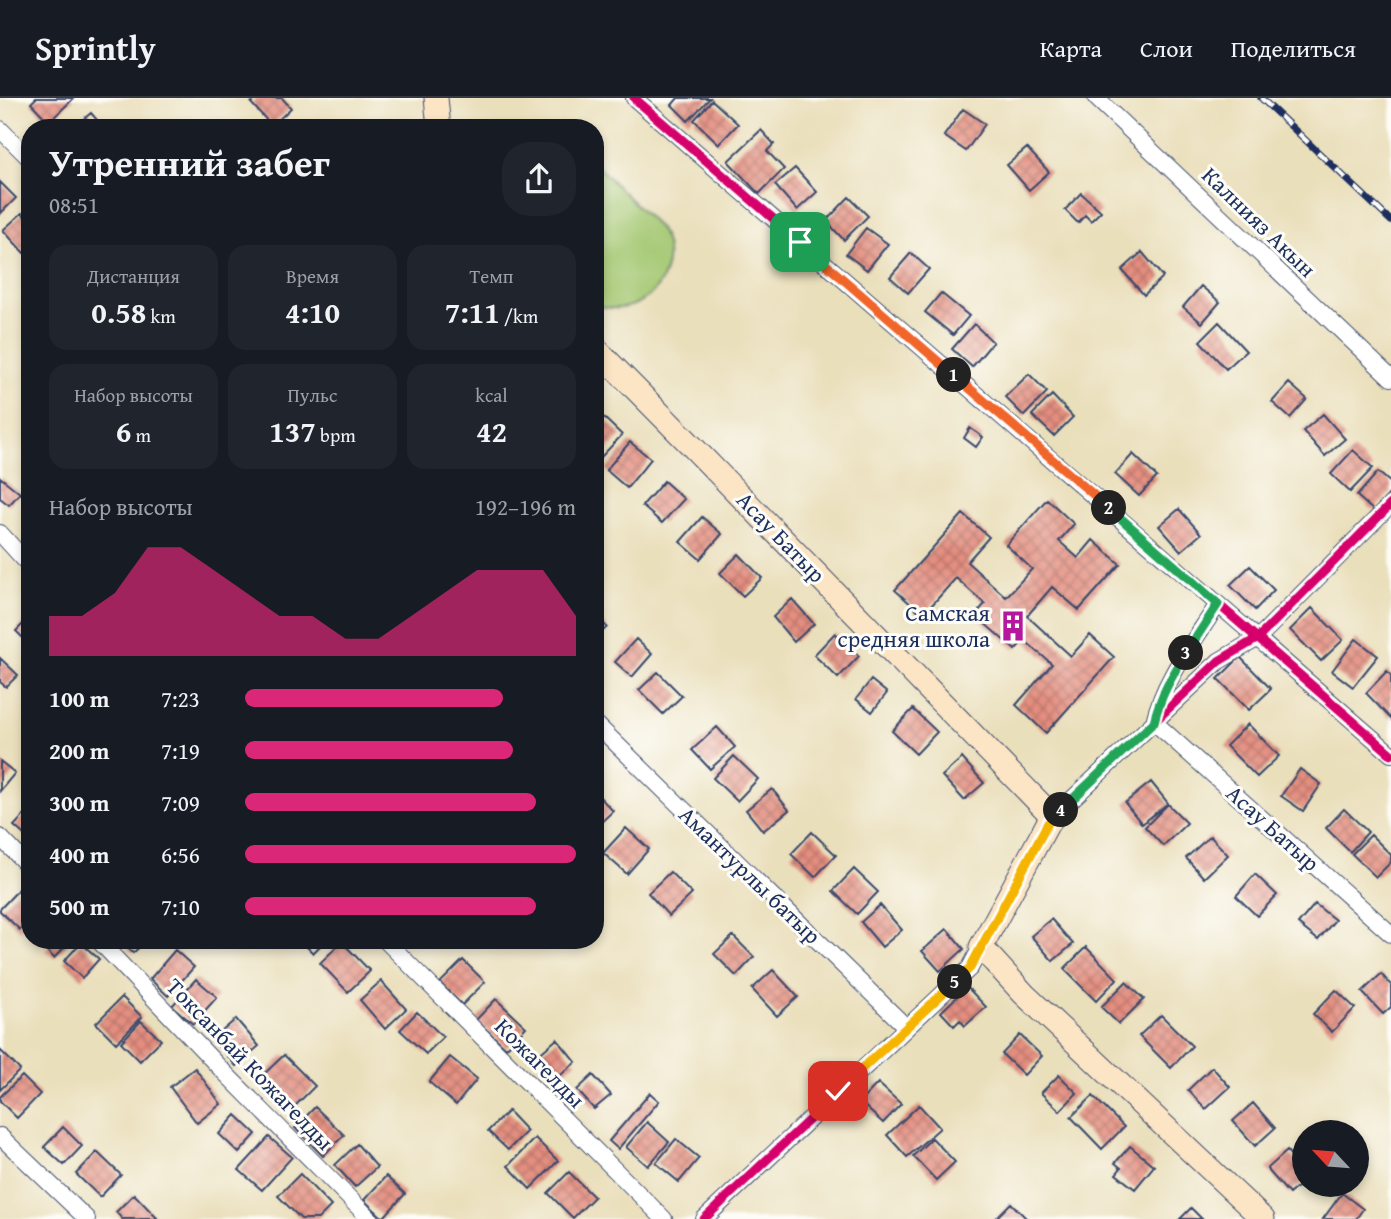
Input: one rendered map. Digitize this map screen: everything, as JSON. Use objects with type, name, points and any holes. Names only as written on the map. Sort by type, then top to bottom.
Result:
[{"type":"street","points":[[436,98],[438,119]]},
{"type":"street","points":[[634,98],[1391,754]]},
{"type":"street","name":"Калнияз Акын","points":[[1096,98],[1391,378]]},
{"type":"street","points":[[0,129],[21,150]]},
{"type":"street","name":"Асау Батыр","points":[[604,357],[1053,817]]},
{"type":"street","points":[[704,1219],[970,968],[1053,817],[1219,662],[1258,638],[1391,504]]},
{"type":"street","points":[[0,533],[21,556]]},
{"type":"street","points":[[1154,722],[1170,678],[1218,604]]},
{"type":"street","name":"Асау Батыр","points":[[1154,722],[1391,934]]},
{"type":"street","name":"Амантурлы батыр","points":[[604,732],[906,1027]]},
{"type":"street","points":[[0,836],[21,858]]},
{"type":"street","points":[[981,947],[1024,995],[1263,1219]]},
{"type":"street","name":"Токсанбай Кожагелды","points":[[107,949],[370,1219]]},
{"type":"street","name":"Кожагелды","points":[[394,949],[664,1219]]},
{"type":"street","points":[[0,1136],[88,1219]]},
{"type":"green space","points":[[604,173],[660,230],[667,255],[665,272],[651,294],[632,306],[604,307]]},
{"type":"building","points":[[36,98],[73,99],[52,119],[46,119],[31,103]]},
{"type":"building","points":[[257,98],[282,98],[291,108],[279,119],[266,119],[251,103]]},
{"type":"building","points":[[678,98],[710,98],[688,121],[672,105]]},
{"type":"building","points":[[712,100],[738,124],[719,144],[694,120]]},
{"type":"building","points":[[963,109],[985,124],[966,151],[944,136]]},
{"type":"building","points":[[91,113],[96,119],[84,119]]},
{"type":"building","points":[[761,130],[774,144],[767,151],[784,169],[759,194],[728,161]]},
{"type":"building","points":[[1027,148],[1049,172],[1029,190],[1007,165]]},
{"type":"building","points":[[795,168],[817,192],[797,210],[775,185]]},
{"type":"building","points":[[0,182],[16,198],[0,214]]},
{"type":"building","points":[[1081,193],[1101,211],[1091,221],[1085,215],[1078,223],[1065,210]]},
{"type":"building","points":[[849,197],[868,216],[844,240],[826,221]]},
{"type":"building","points":[[21,214],[21,250],[3,230]]},
{"type":"building","points":[[866,228],[888,244],[867,270],[846,254]]},
{"type":"building","points":[[1142,252],[1163,277],[1144,295],[1122,270]]},
{"type":"building","points":[[911,253],[929,269],[908,293],[890,277]]},
{"type":"building","points":[[1201,286],[1220,302],[1202,323],[1183,307]]},
{"type":"building","points":[[941,293],[969,316],[953,335],[925,312]]},
{"type":"building","points":[[1219,322],[1246,351],[1226,369],[1200,341]]},
{"type":"building","points":[[974,324],[993,342],[972,367],[952,349]]},
{"type":"building","points":[[1029,374],[1047,392],[1024,416],[1005,397]]},
{"type":"building","points":[[1289,383],[1307,399],[1290,418],[1272,402]]},
{"type":"building","points":[[1052,395],[1073,417],[1054,436],[1032,415]]},
{"type":"building","points":[[1323,414],[1345,439],[1325,456],[1303,431]]},
{"type":"building","points":[[604,418],[622,435],[604,454]]},
{"type":"building","points":[[970,428],[983,437],[976,447],[964,438]]},
{"type":"building","points":[[630,442],[651,459],[627,488],[606,470]]},
{"type":"building","points":[[1353,450],[1373,468],[1350,492],[1331,474]]},
{"type":"building","points":[[1133,454],[1157,477],[1139,496],[1115,474]]},
{"type":"building","points":[[1378,472],[1391,483],[1391,492],[1374,511],[1357,496]]},
{"type":"building","points":[[0,477],[20,493],[9,505],[0,498]]},
{"type":"building","points":[[664,481],[684,499],[662,523],[642,506]]},
{"type":"building","name":"Самская средняя школа","points":[[1047,499],[1074,524],[1059,541],[1078,558],[1093,540],[1120,564],[1079,610],[1052,587],[1027,616],[1071,656],[1090,635],[1114,657],[1046,733],[1016,705],[1052,664],[1024,640],[1015,650],[975,615],[985,604],[956,578],[923,615],[895,590],[963,514],[989,537],[967,562],[1006,597],[1032,569],[1006,545]]},
{"type":"building","points":[[1179,509],[1201,534],[1181,551],[1159,526]]},
{"type":"building","points":[[702,517],[722,534],[700,559],[680,542]]},
{"type":"building","points":[[739,554],[762,578],[743,596],[720,573]]},
{"type":"building","points":[[1250,566],[1274,590],[1255,610],[1230,585]]},
{"type":"building","points":[[792,599],[814,624],[794,642],[773,617]]},
{"type":"building","points":[[1312,608],[1343,640],[1321,661],[1290,630]]},
{"type":"building","points":[[835,633],[859,656],[838,678],[814,655]]},
{"type":"building","points":[[636,639],[652,654],[632,677],[615,662]]},
{"type":"building","points":[[1356,639],[1378,656],[1353,687],[1332,671]]},
{"type":"building","points":[[1240,657],[1271,689],[1249,710],[1218,679]]},
{"type":"building","points":[[0,658],[18,675],[6,687],[0,682]]},
{"type":"building","points":[[1387,671],[1391,675],[1391,719],[1366,693]]},
{"type":"building","points":[[658,672],[682,696],[663,714],[639,690]]},
{"type":"building","points":[[871,680],[887,693],[872,712],[856,699]]},
{"type":"building","points":[[913,709],[937,732],[916,754],[892,731]]},
{"type":"building","points":[[1248,724],[1279,756],[1257,777],[1226,746]]},
{"type":"building","points":[[717,727],[735,747],[710,769],[692,750]]},
{"type":"building","points":[[734,756],[758,779],[737,801],[713,778]]},
{"type":"building","points":[[962,758],[984,783],[964,800],[942,776]]},
{"type":"building","points":[[0,761],[15,773],[0,791]]},
{"type":"building","points":[[1300,769],[1321,784],[1303,811],[1281,796]]},
{"type":"building","points":[[1151,782],[1168,803],[1142,824],[1125,803]]},
{"type":"building","points":[[772,789],[789,810],[763,831],[746,810]]},
{"type":"building","points":[[604,802],[613,811],[604,820]]},
{"type":"building","points":[[1168,804],[1187,823],[1163,846],[1145,827]]},
{"type":"building","points":[[1344,809],[1368,832],[1350,852],[1326,828]]},
{"type":"building","points":[[21,819],[21,832],[14,826]]},
{"type":"building","points":[[626,828],[649,849],[627,874],[604,852]]},
{"type":"building","points":[[812,832],[836,855],[815,877],[791,854]]},
{"type":"building","points":[[1371,835],[1391,855],[1391,862],[1376,877],[1352,854]]},
{"type":"building","points":[[1210,836],[1228,855],[1204,878],[1186,858]]},
{"type":"building","points":[[854,869],[878,892],[857,914],[833,891]]},
{"type":"building","points":[[670,872],[692,894],[669,916],[648,893]]},
{"type":"building","points":[[1255,874],[1277,895],[1257,916],[1236,896]]},
{"type":"building","points":[[20,888],[21,889],[20,930],[0,909]]},
{"type":"building","points":[[1315,904],[1335,920],[1318,940],[1298,924]]},
{"type":"building","points":[[880,905],[902,930],[882,947],[861,922]]},
{"type":"building","points":[[1051,919],[1073,944],[1053,961],[1031,936]]},
{"type":"building","points":[[947,929],[964,949],[940,971],[922,951]]},
{"type":"building","points":[[733,936],[754,957],[736,976],[714,954]]},
{"type":"building","points":[[1086,947],[1117,979],[1096,1001],[1064,969]]},
{"type":"building","points":[[47,949],[63,949],[54,958]]},
{"type":"building","points":[[75,949],[88,949],[99,959],[82,978],[64,961]]},
{"type":"building","points":[[335,949],[349,949],[370,971],[348,992],[320,963]]},
{"type":"building","points":[[175,950],[194,967],[168,996],[150,979]]},
{"type":"building","points":[[463,960],[485,982],[462,1005],[440,983]]},
{"type":"building","points":[[773,970],[798,997],[777,1016],[752,989]]},
{"type":"building","points":[[1381,974],[1391,985],[1391,1007],[1383,1014],[1362,992]]},
{"type":"building","points":[[196,979],[217,997],[193,1024],[172,1006]]},
{"type":"building","points":[[381,981],[406,1009],[385,1029],[360,1000]]},
{"type":"building","points":[[1126,982],[1144,999],[1119,1024],[1101,1007]]},
{"type":"building","points":[[967,987],[986,1007],[965,1026],[960,1020],[954,1026],[941,1012]]},
{"type":"building","points":[[1336,990],[1355,1008],[1332,1032],[1313,1014]]},
{"type":"building","points":[[122,997],[142,1017],[116,1043],[96,1023]]},
{"type":"building","points":[[496,999],[526,1027],[506,1048],[476,1020]]},
{"type":"building","points":[[417,1012],[443,1037],[426,1054],[400,1030]]},
{"type":"building","points":[[1161,1015],[1192,1046],[1171,1068],[1139,1036]]},
{"type":"building","points":[[236,1019],[259,1046],[236,1066],[213,1039]]},
{"type":"building","points":[[141,1021],[161,1040],[140,1061],[121,1042]]},
{"type":"building","points":[[1020,1035],[1042,1056],[1024,1075],[1002,1054]]},
{"type":"building","points":[[557,1039],[576,1062],[556,1079],[537,1056]]},
{"type":"building","points":[[0,1050],[20,1070],[0,1090]]},
{"type":"building","points":[[284,1055],[315,1086],[293,1108],[262,1076]]},
{"type":"building","points":[[450,1057],[477,1079],[456,1105],[429,1082]]},
{"type":"building","points":[[1212,1067],[1230,1087],[1206,1109],[1188,1090]]},
{"type":"building","points":[[195,1068],[221,1104],[197,1123],[170,1087]]},
{"type":"building","points":[[593,1075],[611,1095],[594,1109],[577,1090]]},
{"type":"building","points":[[1059,1075],[1077,1093],[1060,1111],[1041,1093]]},
{"type":"building","points":[[22,1076],[40,1094],[17,1118],[0,1101],[0,1097]]},
{"type":"building","points":[[878,1083],[901,1104],[883,1123],[860,1102]]},
{"type":"building","points":[[650,1093],[659,1101],[618,1149],[609,1141]]},
{"type":"building","points":[[1093,1096],[1124,1127],[1102,1149],[1071,1117]]},
{"type":"building","points":[[1253,1103],[1275,1128],[1255,1146],[1233,1121]]},
{"type":"building","points":[[919,1105],[940,1128],[907,1157],[887,1135]]},
{"type":"building","points":[[315,1107],[344,1135],[323,1156],[295,1128]]},
{"type":"building","points":[[508,1111],[527,1131],[508,1150],[488,1131]]},
{"type":"building","points":[[236,1115],[256,1134],[239,1153],[219,1134]]},
{"type":"building","points":[[647,1122],[669,1142],[648,1166],[626,1147]]},
{"type":"building","points":[[63,1127],[82,1146],[64,1165],[44,1147]]},
{"type":"building","points":[[269,1137],[292,1157],[262,1190],[239,1170]]},
{"type":"building","points":[[535,1138],[558,1161],[530,1189],[508,1166]]},
{"type":"building","points":[[932,1138],[955,1162],[936,1180],[913,1156]]},
{"type":"building","points":[[676,1139],[699,1158],[679,1182],[656,1163]]},
{"type":"building","points":[[357,1144],[377,1167],[355,1187],[335,1165]]},
{"type":"building","points":[[1130,1146],[1154,1166],[1135,1189],[1116,1174],[1121,1168],[1115,1163]]},
{"type":"building","points":[[1287,1151],[1292,1157],[1292,1191],[1289,1194],[1267,1169]]},
{"type":"building","points":[[97,1152],[121,1175],[100,1197],[76,1174]]},
{"type":"building","points":[[569,1172],[594,1197],[573,1218],[548,1193]]},
{"type":"building","points":[[300,1174],[331,1206],[318,1219],[301,1219],[278,1196]]},
{"type":"building","points":[[386,1176],[405,1194],[383,1218],[364,1200]]},
{"type":"building","points":[[134,1194],[157,1218],[122,1219],[116,1212]]},
{"type":"building","points":[[1339,1197],[1347,1197],[1363,1209],[1356,1219],[1323,1219]]},
{"type":"building","points":[[1011,1203],[1027,1219],[995,1219]]},
{"type":"building","points":[[1191,1208],[1202,1219],[1180,1219]]},
{"type":"railway","points":[[1261,98],[1391,221]]},
{"type":"cycle path","points":[[634,98],[1391,754]]},
{"type":"cycle path","points":[[704,1219],[970,968],[1053,817],[1219,661],[1258,638],[1391,504]]},
{"type":"place","name":"Самская средняя школа","points":[[1013,626]]},
{"type":"route","points":[[800,242],[1218,604],[1170,678],[1154,722],[1048,823],[970,968],[838,1091]]}]
